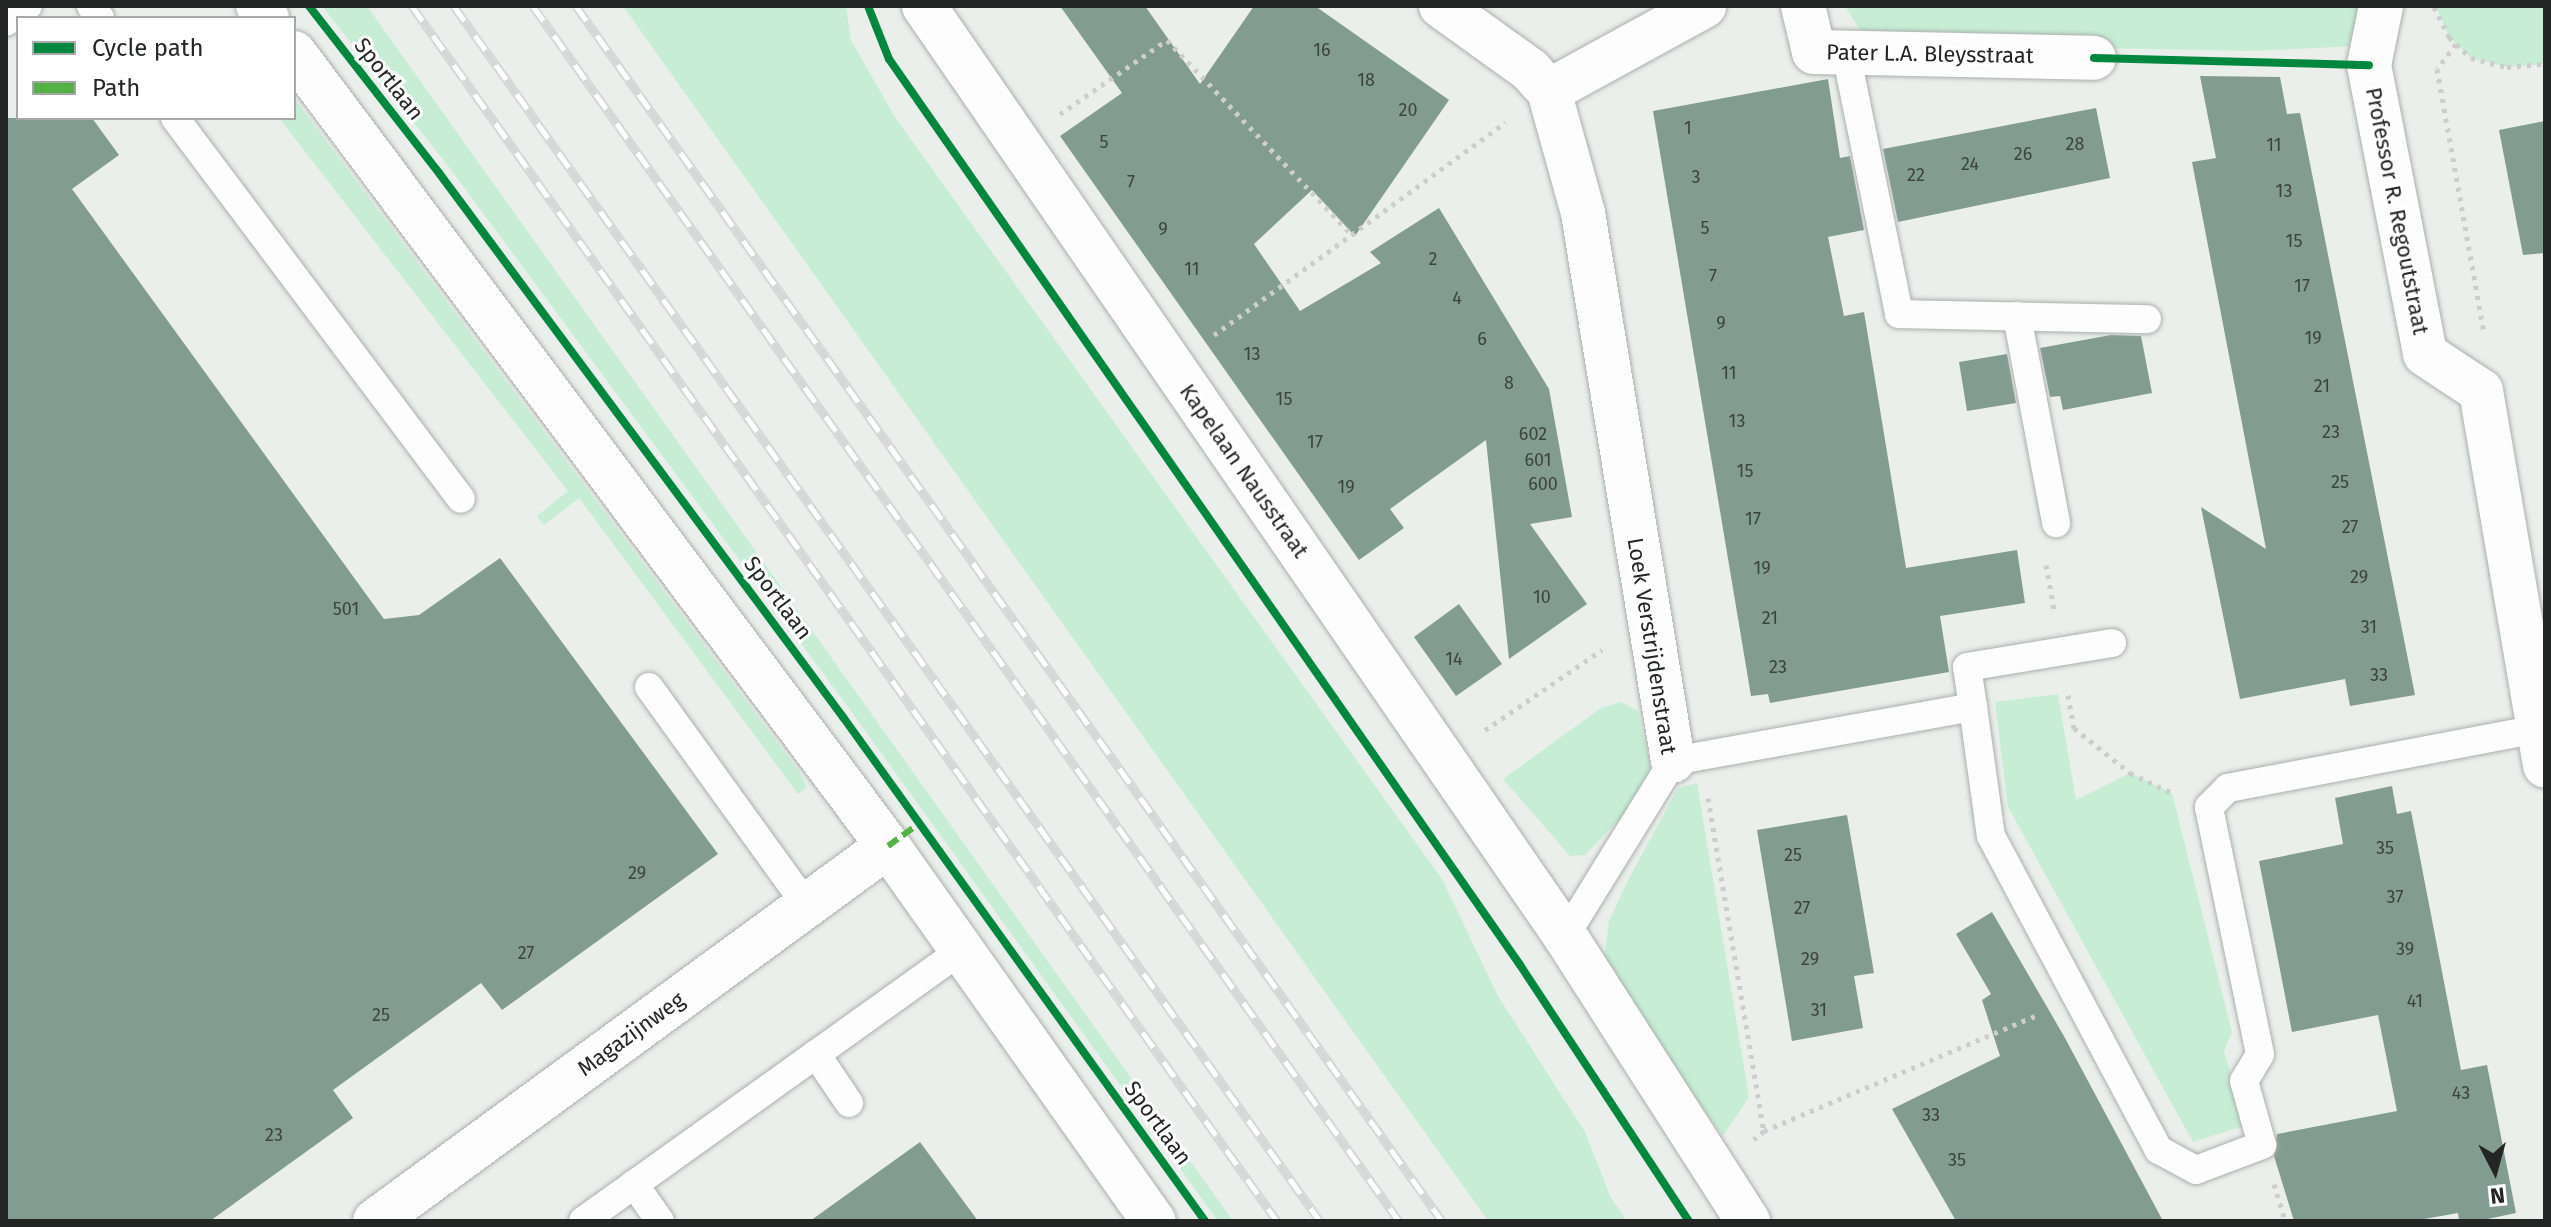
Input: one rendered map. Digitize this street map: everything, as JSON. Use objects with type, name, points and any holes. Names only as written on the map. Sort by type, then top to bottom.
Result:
[{"type":"street","name":"Kapelaan Nausstraat","points":[[924,6],[1565,936]]},
{"type":"street","points":[[1441,6],[1530,70],[1549,91],[1704,6]]},
{"type":"street","name":"Pater L.A. Bleysstraat","points":[[1803,6],[1814,52],[2094,58]]},
{"type":"street","name":"Professor R. Regoutstraat","points":[[2381,6],[2369,65],[2425,354],[2481,391]]},
{"type":"street","points":[[296,56],[888,846],[1154,1221]]},
{"type":"street","name":"Loek Verstrijdenstraat","points":[[1549,91],[1583,213],[1649,618],[1687,758]]},
{"type":"street","points":[[2481,391],[2541,748]]},
{"type":"street","name":"Magazijnweg","points":[[375,1221],[888,846]]},
{"type":"street","points":[[1565,936],[1713,1171],[1748,1221]]},
{"type":"lane","points":[[6,22],[28,6]]},
{"type":"lane","points":[[1846,53],[1899,314],[2147,319]]},
{"type":"lane","points":[[177,120],[461,499]]},
{"type":"lane","points":[[2017,316],[2056,523]]},
{"type":"lane","points":[[2112,643],[1967,667],[1991,836],[2159,1150],[2196,1170],[2262,1145],[2244,1081],[2260,1054],[2209,807],[2228,788],[2541,748]]},
{"type":"lane","points":[[649,687],[807,906]]},
{"type":"lane","points":[[1687,758],[1973,707]]},
{"type":"lane","name":"Loek Verstrijdenstraat","points":[[1565,936],[1687,758]]},
{"type":"lane","points":[[583,1221],[961,950]]},
{"type":"lane","points":[[816,1054],[849,1103]]},
{"type":"lane","points":[[634,1184],[660,1221]]},
{"type":"path","points":[[2434,6],[2456,44],[2471,58],[2507,67],[2545,64]]},
{"type":"path","points":[[1018,143],[1167,40],[1352,235]]},
{"type":"path","points":[[2456,44],[2437,69],[2493,378],[2481,391]]},
{"type":"path","points":[[1171,366],[1549,91]]},
{"type":"path","points":[[2056,523],[2039,526],[2074,728],[2130,773],[2172,793],[2228,788]]},
{"type":"path","points":[[1442,759],[1649,618]]},
{"type":"path","points":[[1687,758],[1764,1131]]},
{"type":"path","points":[[1713,1171],[1764,1131],[2078,997]]},
{"type":"green space","points":[[322,6],[367,6],[1233,1221],[1218,1221],[851,711],[449,167]]},
{"type":"green space","points":[[623,6],[846,6],[851,40],[895,117],[1442,879],[1498,996],[1585,1132],[1610,1196],[1627,1221],[1488,1221]]},
{"type":"green space","points":[[1845,6],[2359,6],[2358,46],[2254,51],[1898,44],[1862,34]]},
{"type":"green space","points":[[2436,6],[2545,6],[2545,64],[2507,67],[2471,58],[2449,37]]},
{"type":"green space","points":[[296,101],[800,773],[807,787],[798,794],[579,498],[544,525],[537,516],[568,491],[281,120],[296,120]]},
{"type":"green space","points":[[2058,694],[2076,800],[2130,773],[2172,793],[2232,1032],[2224,1051],[2247,1125],[2193,1142],[2008,807],[1995,702]]},
{"type":"green space","points":[[1621,702],[1638,711],[1654,784],[1585,855],[1570,856],[1503,779],[1601,708]]},
{"type":"green space","points":[[1697,783],[1749,1097],[1723,1136],[1617,988],[1604,960],[1609,921],[1628,880],[1678,788]]},
{"type":"building","points":[[1060,6],[1145,6],[1200,84],[1254,6],[1315,6],[1449,100],[1355,236],[1312,190],[1254,244],[1300,311],[1381,263],[1370,252],[1439,208],[1549,389],[1572,517],[1530,524],[1587,604],[1509,659],[1486,440],[1390,509],[1404,528],[1359,560],[1060,136],[1122,93]]},
{"type":"building","points":[[2200,76],[2280,77],[2287,114],[2300,113],[2415,695],[2350,706],[2345,679],[2240,699],[2201,507],[2266,549],[2192,162],[2216,158]]},
{"type":"building","points":[[1828,79],[1840,158],[1850,156],[1864,230],[1828,237],[1844,316],[1864,312],[1906,568],[2017,550],[2025,603],[1940,616],[1949,672],[1770,703],[1768,694],[1751,696],[1653,111]]},
{"type":"building","points":[[2096,108],[2110,178],[1898,222],[1883,149]]},
{"type":"building","points":[[6,118],[93,120],[119,155],[72,189],[384,619],[419,615],[500,558],[718,854],[502,1010],[481,983],[333,1090],[353,1118],[210,1221],[6,1221]]},
{"type":"building","points":[[2545,121],[2545,253],[2523,255],[2499,130]]},
{"type":"building","points":[[2111,335],[2141,336],[2152,393],[2063,410],[2060,396],[2050,397],[2040,348]]},
{"type":"building","points":[[2007,354],[2016,403],[1967,411],[1959,362]]},
{"type":"building","points":[[1459,604],[1502,664],[1456,696],[1414,637]]},
{"type":"building","points":[[2392,786],[2397,814],[2411,811],[2461,1070],[2487,1065],[2516,1213],[2478,1221],[2459,1221],[2458,1213],[2413,1221],[2294,1221],[2274,1156],[2277,1134],[2397,1111],[2378,1015],[2292,1032],[2259,861],[2343,844],[2335,798]]},
{"type":"building","points":[[1847,815],[1874,973],[1854,976],[1863,1028],[1792,1041],[1757,830]]},
{"type":"building","points":[[1992,912],[2065,1038],[2163,1221],[1956,1221],[1892,1109],[2000,1056],[1982,1000],[1991,994],[1956,934]]},
{"type":"building","points":[[920,1142],[978,1221],[810,1221]]},
{"type":"railway","points":[[412,6],[1277,1221]]},
{"type":"railway","points":[[454,6],[1320,1221]]},
{"type":"railway","points":[[533,6],[1399,1221]]},
{"type":"railway","points":[[576,6],[1442,1221]]},
{"type":"marked path","points":[[888,846],[921,822]]},
{"type":"cycle path","name":"Sportlaan","points":[[309,6],[439,173],[843,717],[1205,1221]]},
{"type":"cycle path","points":[[868,6],[889,59],[1520,965],[1689,1221]]},
{"type":"cycle path","points":[[2094,58],[2369,65]]}]
